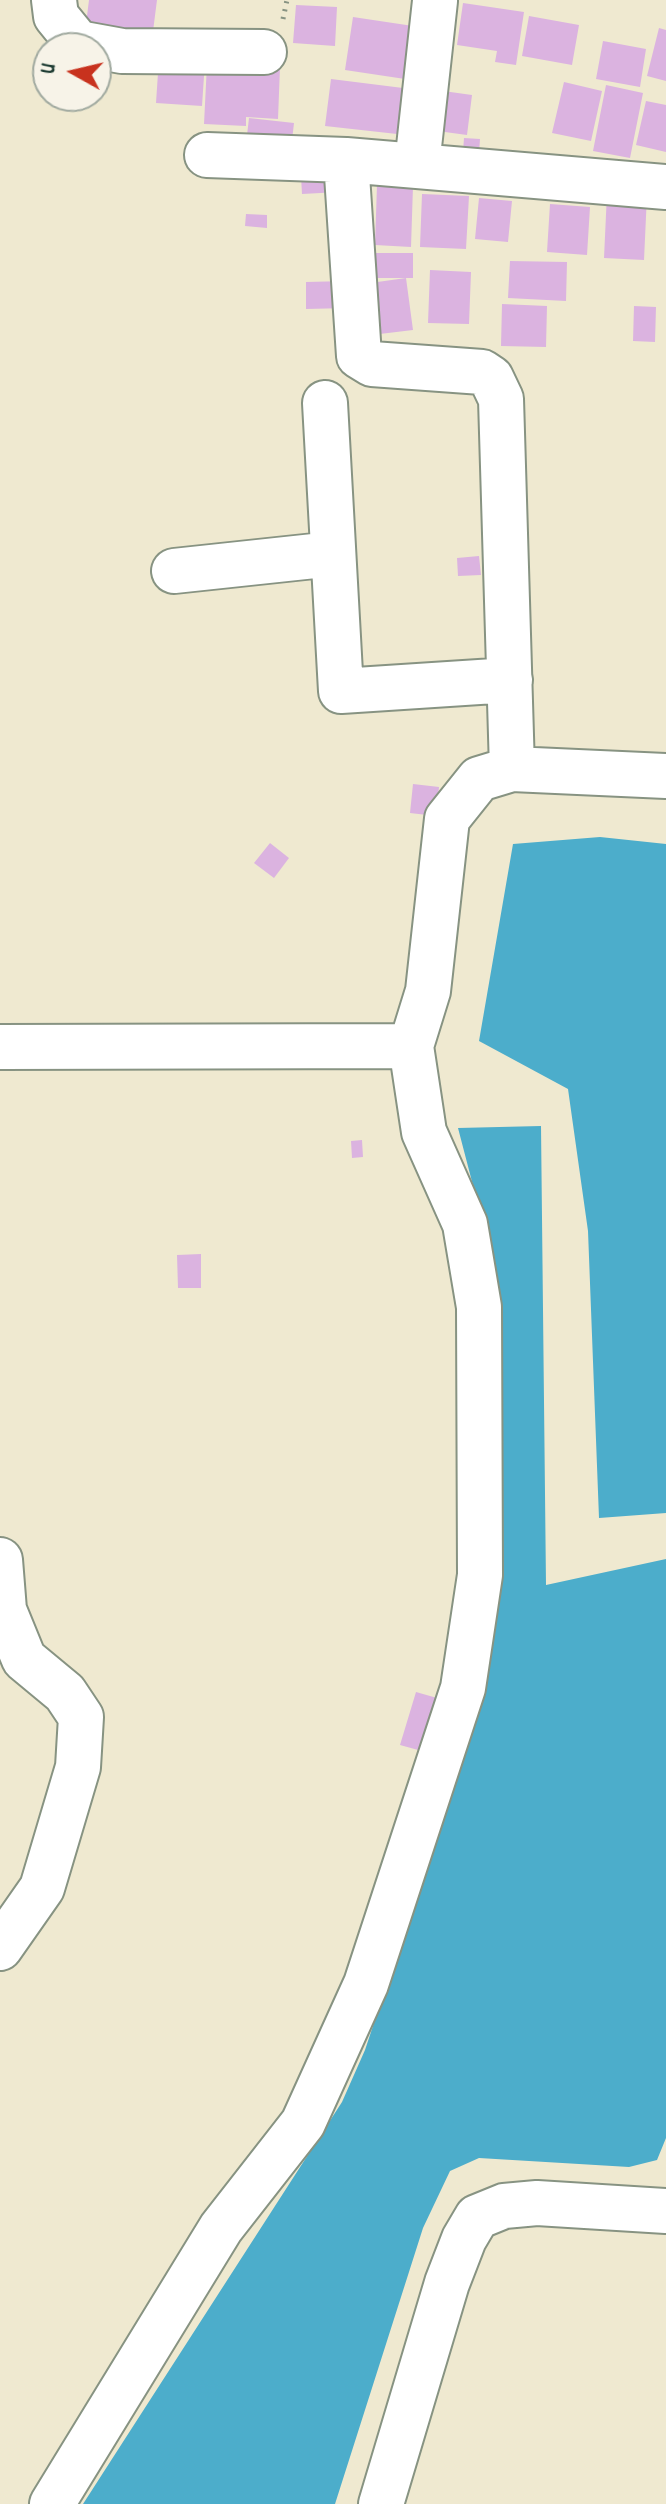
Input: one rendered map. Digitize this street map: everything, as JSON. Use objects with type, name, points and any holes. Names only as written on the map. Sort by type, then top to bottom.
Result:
[{"type":"street","points":[[54,0],[56,16],[78,43],[122,51],[264,52]]},
{"type":"street","points":[[417,165],[435,1]]},
{"type":"street","points":[[207,155],[346,160],[666,187]]},
{"type":"street","points":[[346,160],[359,356],[372,364],[482,372],[491,378],[501,399],[512,769]]},
{"type":"street","points":[[325,403],[341,691],[510,680]]},
{"type":"street","points":[[174,571],[333,554]]},
{"type":"street","points":[[52,2504],[221,2228],[303,2123],[366,1984],[463,1688],[480,1575],[479,1307],[465,1224],[424,1132],[411,1046],[428,991],[447,819],[479,779],[512,769],[666,776]]},
{"type":"street","points":[[0,1047],[411,1046]]},
{"type":"street","points":[[0,1560],[4,1610],[24,1659],[65,1693],[81,1717],[78,1767],[42,1888],[0,1948]]},
{"type":"street","points":[[381,2504],[447,2283],[464,2239],[477,2217],[504,2206],[537,2203],[666,2211]]},
{"type":"water","points":[[600,837],[666,844],[666,1513],[599,1518],[588,1231],[568,1089],[479,1041],[513,844]]},
{"type":"water","points":[[541,1126],[546,1585],[666,1559],[666,2138],[657,2160],[629,2167],[479,2158],[450,2171],[423,2228],[335,2504],[83,2504],[342,2102],[365,2050],[482,1698],[476,1197],[458,1128]]},
{"type":"building","points":[[89,0],[157,0],[152,39],[112,35],[112,32],[85,32]]},
{"type":"building","points":[[463,3],[524,12],[516,65],[495,62],[497,51],[457,45]]},
{"type":"building","points":[[296,5],[337,7],[335,46],[293,43]]},
{"type":"building","points":[[529,16],[579,25],[572,65],[522,56]]},
{"type":"building","points":[[353,17],[413,26],[405,79],[345,70]]},
{"type":"building","points":[[659,28],[666,30],[666,81],[647,76]]},
{"type":"building","points":[[603,41],[646,49],[640,87],[596,79]]},
{"type":"building","points":[[159,58],[205,61],[202,106],[156,103]]},
{"type":"building","points":[[207,64],[280,67],[278,119],[246,117],[246,126],[204,124]]},
{"type":"building","points":[[331,79],[411,89],[406,135],[325,126]]},
{"type":"building","points":[[564,82],[602,91],[591,141],[552,133]]},
{"type":"building","points":[[606,85],[643,93],[630,158],[593,151]]},
{"type":"building","points":[[436,90],[472,95],[467,135],[430,130]]},
{"type":"building","points":[[646,101],[666,105],[666,152],[636,145]]},
{"type":"building","points":[[249,118],[294,123],[291,149],[246,144]]},
{"type":"building","points":[[464,138],[480,139],[479,153],[463,152]]},
{"type":"building","points":[[300,159],[339,192],[302,194]]},
{"type":"building","points":[[377,185],[413,186],[411,247],[375,245]]},
{"type":"building","points":[[607,193],[647,195],[644,260],[604,258]]},
{"type":"building","points":[[422,194],[469,196],[466,249],[420,247]]},
{"type":"building","points":[[479,198],[512,201],[508,242],[475,239]]},
{"type":"building","points":[[550,204],[590,207],[587,255],[547,252]]},
{"type":"building","points":[[246,214],[267,215],[267,228],[245,226]]},
{"type":"building","points":[[361,253],[413,253],[413,278],[361,278]]},
{"type":"building","points":[[510,261],[567,262],[566,301],[508,298]]},
{"type":"building","points":[[430,270],[471,272],[469,324],[428,323]]},
{"type":"building","points":[[406,278],[413,330],[363,336],[356,285]]},
{"type":"building","points":[[347,281],[348,308],[306,309],[306,282]]},
{"type":"building","points":[[502,304],[547,306],[546,347],[501,346]]},
{"type":"building","points":[[634,306],[656,307],[655,342],[633,341]]},
{"type":"building","points":[[479,556],[481,575],[458,576],[457,558]]},
{"type":"building","points":[[413,784],[439,787],[436,816],[410,813]]},
{"type":"building","points":[[270,843],[289,858],[274,878],[254,863]]},
{"type":"building","points":[[362,1140],[363,1157],[352,1158],[351,1141]]},
{"type":"building","points":[[201,1254],[201,1288],[178,1288],[177,1255]]},
{"type":"building","points":[[416,1692],[444,1700],[429,1753],[400,1745]]}]
